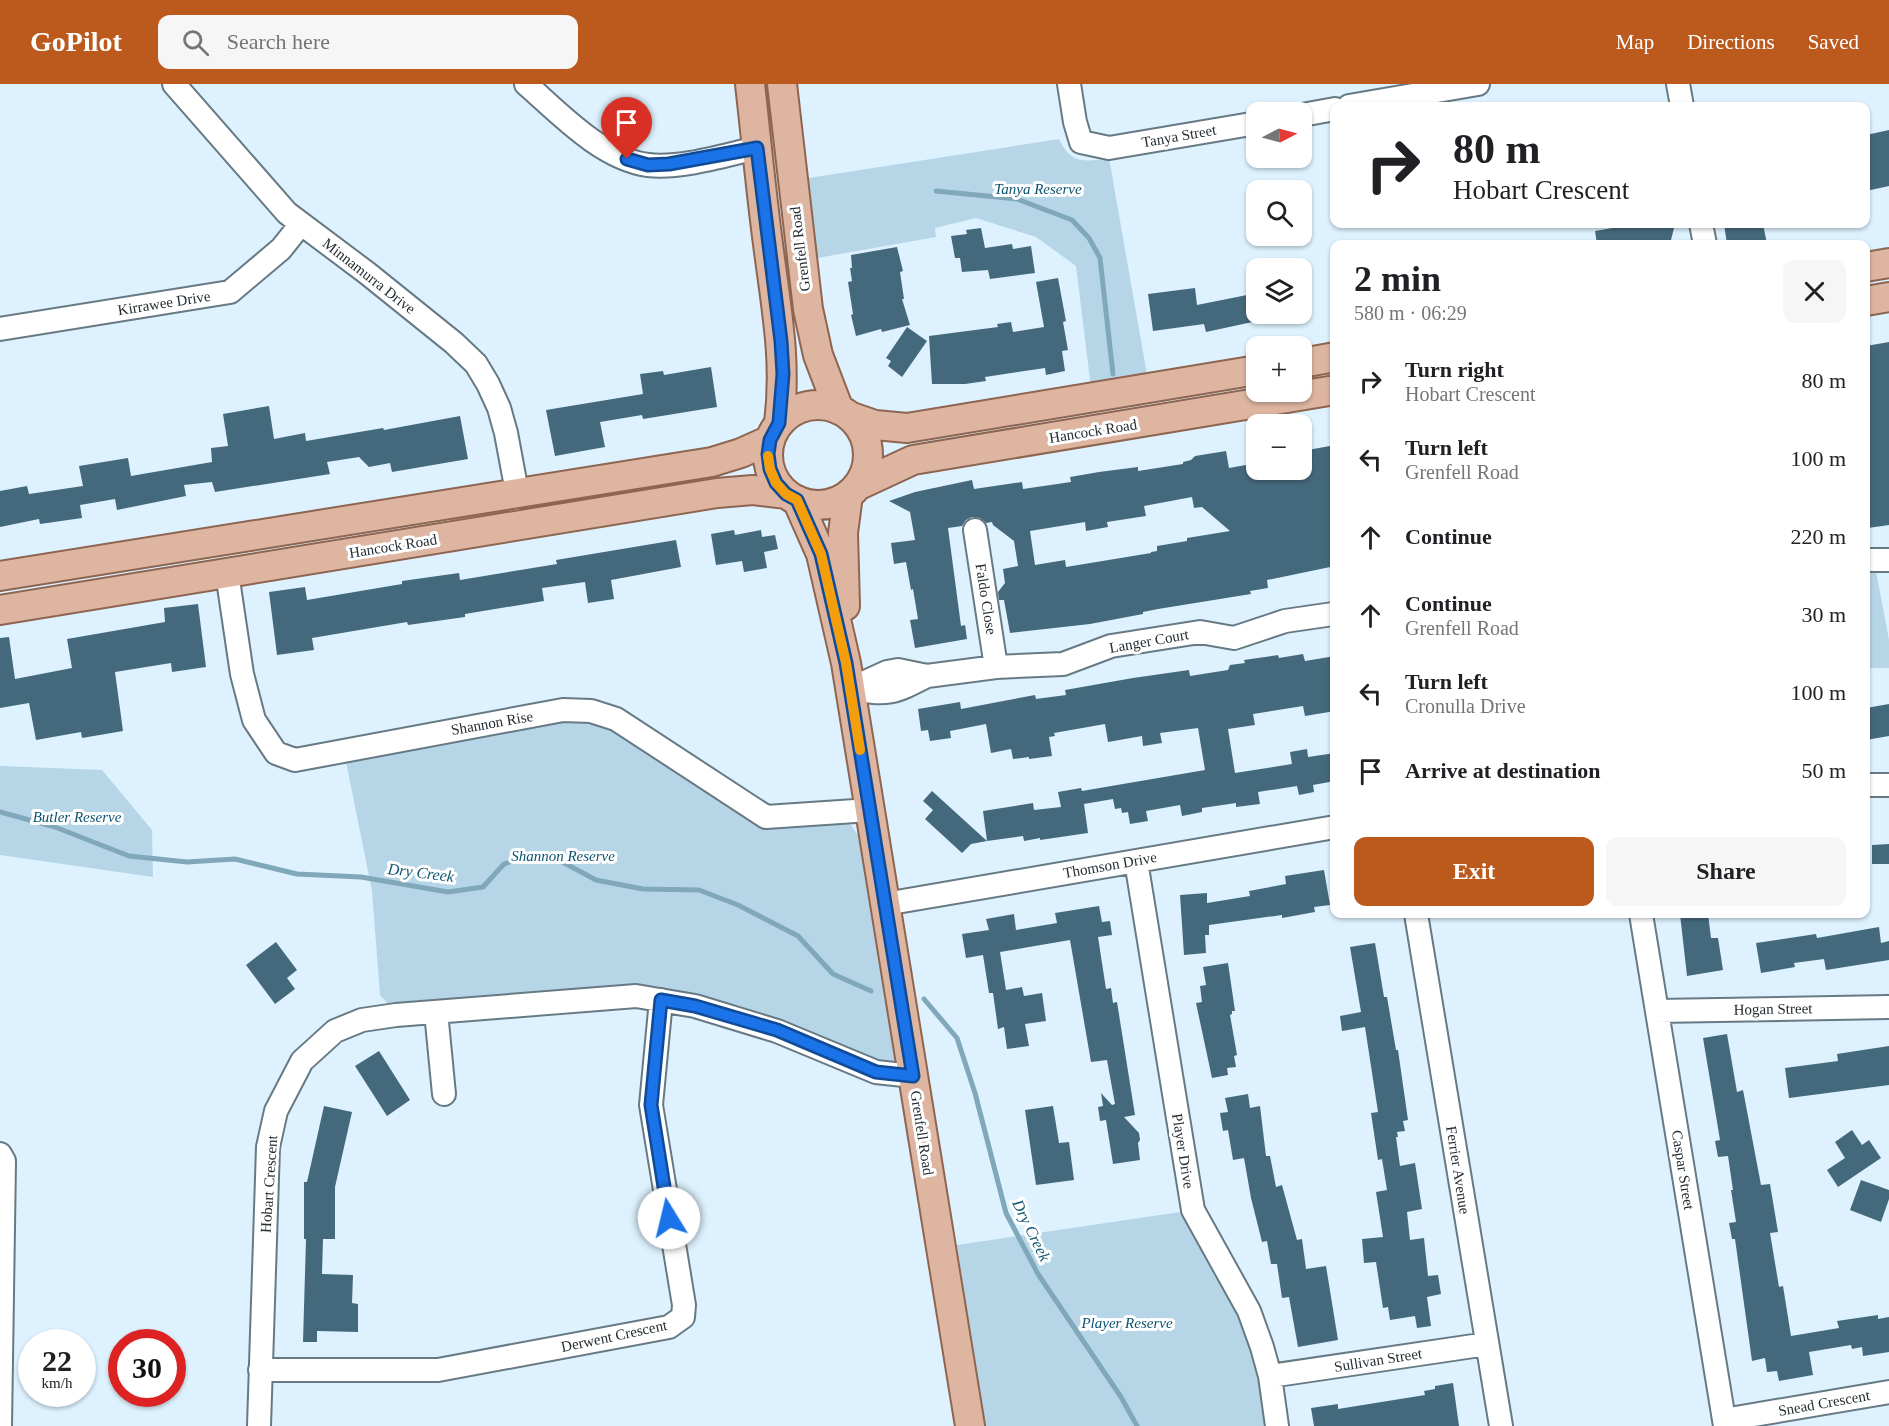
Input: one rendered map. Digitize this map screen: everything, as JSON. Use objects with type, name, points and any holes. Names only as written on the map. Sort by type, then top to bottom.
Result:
[{"type":"main road","name":"Grenfell Road","points":[[750,84],[781,341],[783,374],[775,432]]},
{"type":"main road","name":"Grenfell Road","points":[[783,84],[808,309],[818,355],[844,413]]},
{"type":"main road","points":[[757,148],[789,142]]},
{"type":"main road","points":[[1870,266],[1889,263]]},
{"type":"main road","points":[[1870,300],[1889,297]]},
{"type":"main road","points":[[1312,361],[1330,358]]},
{"type":"main road","points":[[0,576],[712,462],[741,453],[775,432],[792,412],[807,406],[823,405],[875,425],[907,428],[1246,372]]},
{"type":"main road","name":"Hancock Road","points":[[852,491],[913,460],[1330,391]]},
{"type":"main road","points":[[775,432],[768,454],[770,469],[776,483],[792,497],[810,504],[823,505],[836,502],[852,491],[866,469],[867,450],[862,431],[844,413]]},
{"type":"main road","name":"Hancock Road","points":[[0,610],[717,493],[746,490],[792,497]]},
{"type":"main road","name":"Grenfell Road","points":[[848,676],[843,533],[852,491]]},
{"type":"main road","name":"Grenfell Road","points":[[792,497],[821,554],[848,676],[970,1426]]},
{"type":"street","name":"Minnamurra Drive","points":[[174,84],[287,213],[446,336],[476,364],[498,408],[506,433],[517,492]]},
{"type":"street","points":[[526,84],[573,125],[605,148],[627,159],[648,165],[669,164],[757,148]]},
{"type":"street","name":"Tanya Street","points":[[1069,84],[1075,122],[1081,141],[1101,147],[1109,148],[1246,125]]},
{"type":"street","points":[[1372,102],[1478,84]]},
{"type":"street","points":[[1678,84],[1681,102]]},
{"type":"street","points":[[1312,113],[1330,110]]},
{"type":"street","name":"Kirrawee Drive","points":[[0,329],[230,292],[281,249],[301,224]]},
{"type":"street","name":"Faldo Close","points":[[975,530],[996,667]]},
{"type":"street","points":[[1870,560],[1889,560]]},
{"type":"street","name":"Shannon Rise","points":[[227,573],[242,674],[254,720],[276,753],[295,760],[563,710],[591,711],[616,719],[766,817],[870,810]]},
{"type":"street","name":"Langer Court","points":[[848,676],[898,670],[927,676],[996,667],[1063,664],[1111,646],[1200,632],[1234,638],[1285,621],[1330,614]]},
{"type":"street","points":[[1870,785],[1889,785]]},
{"type":"street","name":"Thomson Drive","points":[[885,904],[1330,828]]},
{"type":"street","name":"Player Drive","points":[[1136,861],[1193,1210],[1249,1311],[1270,1376],[1277,1426]]},
{"type":"street","name":"Ferrier Avenue","points":[[1417,918],[1501,1426]]},
{"type":"street","name":"Caspar Street","points":[[1642,918],[1724,1423]]},
{"type":"street","name":"Hobart Crescent","points":[[259,1426],[268,1147],[276,1111],[302,1061],[336,1031],[362,1020],[636,996],[695,1006],[777,1030],[876,1072],[913,1076]]},
{"type":"street","name":"Derwent Crescent","points":[[260,1370],[438,1370],[669,1327],[683,1317],[684,1305],[651,1105],[661,1000]]},
{"type":"street","name":"Hogan Street","points":[[1657,1011],[1889,1007]]},
{"type":"street","points":[[436,1012],[444,1094]]},
{"type":"street","points":[[0,1154],[4,1161],[0,1426]]},
{"type":"street","name":"Sullivan Street","points":[[1270,1376],[1487,1344]]},
{"type":"street","name":"Snead Crescent","points":[[1724,1423],[1889,1392]]},
{"type":"green space","name":"Tanya Reserve","points":[[1059,139],[1068,153],[1079,159],[1109,158],[1149,386],[1092,396],[1076,266],[1036,237],[976,218],[935,228],[936,237],[806,260],[796,180]]},
{"type":"green space","points":[[1870,571],[1876,571],[1889,640],[1889,668],[1870,668]]},
{"type":"green space","name":"Shannon Reserve","points":[[563,718],[614,725],[763,826],[840,823],[851,825],[862,841],[896,1059],[892,1064],[884,1067],[695,999],[398,1007],[388,1004],[380,995],[372,891],[345,757]]},
{"type":"green space","name":"Butler Reserve","points":[[0,766],[102,770],[152,830],[153,877],[0,855]]},
{"type":"green space","name":"Player Reserve","points":[[1187,1211],[1240,1313],[1261,1377],[1268,1426],[984,1426],[957,1245]]},
{"type":"building","points":[[1889,130],[1889,186],[1870,190],[1870,134]]},
{"type":"building","points":[[981,228],[985,248],[1012,244],[1013,249],[1031,246],[1035,273],[990,279],[988,270],[962,272],[960,258],[955,258],[951,236],[967,234],[966,230]]},
{"type":"building","points":[[1613,228],[1674,228],[1671,240],[1596,240],[1595,231]]},
{"type":"building","points":[[1725,228],[1764,228],[1766,240],[1726,240]]},
{"type":"building","points":[[897,247],[903,271],[900,272],[904,299],[902,299],[910,325],[882,332],[881,329],[856,336],[851,315],[853,314],[848,282],[852,281],[851,255]]},
{"type":"building","points":[[1058,278],[1066,321],[1063,322],[1068,350],[1062,351],[1065,371],[1046,375],[1045,368],[985,377],[986,381],[965,384],[932,384],[929,336],[998,327],[997,324],[1011,322],[1013,332],[1044,327],[1036,282]]},
{"type":"building","points":[[1195,288],[1197,305],[1246,295],[1246,323],[1206,332],[1204,324],[1153,331],[1148,294]]},
{"type":"building","points":[[907,327],[927,341],[902,377],[888,366],[891,361],[886,358]]},
{"type":"building","points":[[1889,342],[1889,525],[1870,528],[1870,345]]},
{"type":"building","points":[[711,367],[717,407],[643,419],[642,415],[600,422],[605,447],[555,456],[546,410],[643,394],[640,374],[663,371],[664,375]]},
{"type":"building","points":[[269,406],[274,439],[305,433],[306,441],[460,416],[468,459],[392,472],[390,463],[369,467],[359,457],[327,462],[330,474],[215,492],[212,482],[184,485],[186,496],[117,510],[115,499],[80,505],[82,518],[40,524],[39,519],[0,527],[0,491],[27,486],[29,494],[83,486],[79,466],[128,458],[131,476],[212,462],[211,448],[228,446],[223,414]]},
{"type":"building","points":[[1330,446],[1330,567],[1267,580],[1268,588],[1250,591],[1251,594],[1158,609],[1090,624],[1010,633],[1004,600],[999,600],[998,592],[1005,583],[1003,569],[1018,566],[1014,541],[992,522],[986,523],[980,518],[972,517],[962,526],[948,528],[961,626],[965,625],[967,639],[915,648],[910,620],[918,619],[913,589],[911,590],[906,562],[894,564],[891,543],[915,540],[910,512],[889,501],[915,492],[972,480],[974,489],[1022,482],[1023,489],[1071,482],[1070,477],[1099,472],[1138,467],[1138,471],[1183,464],[1195,456],[1226,451],[1229,468],[1246,465],[1246,480],[1312,480],[1312,449]],"holes":[[[1192,497],[1194,508],[1202,507],[1230,531],[1157,546],[1157,551],[1151,553],[1066,567],[1065,560],[1035,565],[1030,531],[1085,522],[1086,531],[1108,527],[1107,522],[1146,516],[1144,506]]]},
{"type":"building","points":[[734,530],[735,535],[761,530],[762,537],[775,535],[778,549],[764,552],[767,568],[744,572],[742,561],[716,565],[711,534]]},
{"type":"building","points":[[676,540],[681,567],[611,580],[614,599],[588,603],[585,582],[542,588],[544,601],[465,614],[465,617],[408,625],[407,622],[312,638],[314,650],[277,655],[269,592],[305,587],[307,600],[402,584],[402,581],[459,573],[460,580],[557,564],[556,560]]},
{"type":"building","points":[[198,604],[206,667],[172,672],[171,663],[115,672],[123,731],[82,738],[81,732],[36,740],[29,703],[0,708],[0,638],[9,637],[15,679],[72,668],[67,639],[165,622],[164,608]]},
{"type":"building","points":[[1303,654],[1305,661],[1330,657],[1330,712],[1305,716],[1303,706],[1253,714],[1255,725],[1228,729],[1235,773],[1292,764],[1290,752],[1307,749],[1308,757],[1330,754],[1330,782],[1313,785],[1314,792],[1299,795],[1297,786],[1258,792],[1260,804],[1236,807],[1236,803],[1202,808],[1202,812],[1182,816],[1180,805],[1146,811],[1148,821],[1130,824],[1128,812],[1122,813],[1121,808],[1115,809],[1113,799],[1084,804],[1088,833],[1040,840],[1040,838],[1024,841],[1023,836],[987,841],[983,811],[1033,803],[1034,810],[1061,807],[1058,792],[1081,788],[1082,791],[1205,770],[1198,728],[1160,733],[1162,743],[1143,746],[1142,736],[1108,742],[1105,724],[1054,733],[1055,736],[1049,737],[1052,756],[1029,759],[1029,757],[1013,759],[1011,749],[991,753],[986,724],[950,731],[951,738],[930,741],[928,730],[921,731],[918,709],[960,702],[961,709],[1035,695],[1036,699],[1066,695],[1065,690],[1133,678],[1189,670],[1190,676],[1228,670],[1230,665],[1245,663],[1244,660],[1278,655],[1279,658]]},
{"type":"building","points":[[1889,704],[1889,736],[1870,739],[1870,707]]},
{"type":"building","points":[[932,791],[987,841],[971,844],[962,853],[925,819],[933,810],[923,801]]},
{"type":"building","points":[[1889,844],[1889,864],[1872,864],[1872,845]]},
{"type":"building","points":[[1324,870],[1330,905],[1314,907],[1315,912],[1282,918],[1282,915],[1209,925],[1209,935],[1205,935],[1206,953],[1184,955],[1180,895],[1207,893],[1207,903],[1250,896],[1249,891],[1286,884],[1285,876]]},
{"type":"building","points":[[1099,906],[1102,922],[1110,921],[1112,935],[1098,937],[1106,989],[1111,988],[1113,1003],[1117,1002],[1135,1115],[1124,1117],[1139,1133],[1140,1140],[1138,1143],[1140,1160],[1113,1164],[1106,1120],[1100,1121],[1098,1107],[1103,1106],[1101,1093],[1112,1105],[1115,1104],[1107,1060],[1091,1062],[1070,940],[1000,952],[1006,990],[1022,987],[1024,996],[1042,993],[1046,1021],[1025,1024],[1029,1046],[1007,1049],[1004,1027],[998,1029],[993,993],[989,993],[983,955],[966,958],[962,934],[989,930],[986,919],[1014,914],[1016,930],[1057,923],[1055,913]]},
{"type":"building","points":[[1680,918],[1708,918],[1711,938],[1718,938],[1723,970],[1687,976]]},
{"type":"building","points":[[1879,927],[1881,943],[1889,941],[1889,960],[1826,970],[1824,959],[1794,963],[1795,967],[1761,973],[1756,943],[1816,934],[1817,938]]},
{"type":"building","points":[[276,942],[297,970],[287,978],[295,989],[275,1004],[246,965]]},
{"type":"building","points":[[1375,943],[1384,997],[1387,997],[1396,1050],[1398,1050],[1408,1120],[1403,1121],[1405,1131],[1397,1132],[1398,1137],[1396,1137],[1400,1166],[1415,1163],[1422,1209],[1407,1212],[1410,1240],[1424,1238],[1428,1276],[1438,1275],[1441,1294],[1427,1297],[1431,1326],[1417,1328],[1415,1316],[1390,1320],[1388,1307],[1383,1308],[1376,1262],[1364,1263],[1362,1239],[1383,1237],[1376,1192],[1387,1190],[1382,1159],[1378,1160],[1371,1113],[1378,1112],[1365,1027],[1342,1031],[1340,1016],[1361,1012],[1350,947]]},
{"type":"building","points":[[1228,963],[1235,1011],[1232,1011],[1230,1015],[1237,1055],[1234,1056],[1236,1067],[1227,1068],[1228,1075],[1212,1078],[1196,1003],[1202,1002],[1200,986],[1206,985],[1203,967]]},
{"type":"building","points":[[1727,1034],[1737,1092],[1743,1090],[1761,1185],[1770,1184],[1778,1232],[1770,1233],[1779,1287],[1783,1286],[1791,1336],[1839,1328],[1837,1321],[1878,1315],[1878,1319],[1889,1317],[1889,1352],[1863,1356],[1862,1347],[1852,1349],[1851,1345],[1809,1352],[1813,1375],[1779,1381],[1777,1371],[1767,1372],[1765,1358],[1752,1361],[1735,1239],[1732,1239],[1729,1223],[1736,1222],[1728,1156],[1718,1157],[1715,1141],[1720,1140],[1703,1038]]},
{"type":"building","points":[[1889,1046],[1889,1085],[1789,1098],[1785,1068],[1838,1061],[1837,1054]]},
{"type":"building","points":[[379,1051],[410,1100],[387,1116],[355,1066]]},
{"type":"building","points":[[1248,1094],[1250,1108],[1260,1106],[1266,1156],[1270,1156],[1276,1187],[1282,1185],[1297,1240],[1302,1239],[1306,1269],[1326,1266],[1338,1340],[1298,1347],[1289,1297],[1282,1298],[1277,1264],[1271,1264],[1267,1241],[1262,1242],[1244,1158],[1233,1160],[1228,1130],[1223,1131],[1220,1113],[1228,1112],[1225,1098]]},
{"type":"building","points":[[324,1106],[352,1112],[335,1187],[335,1239],[323,1239],[322,1274],[353,1275],[352,1303],[358,1304],[358,1332],[317,1331],[317,1342],[303,1342],[306,1239],[304,1239],[304,1182],[307,1182]]},
{"type":"building","points":[[1053,1106],[1059,1143],[1069,1142],[1074,1180],[1036,1185],[1025,1110]]},
{"type":"building","points":[[1852,1130],[1862,1145],[1869,1140],[1881,1158],[1838,1187],[1827,1170],[1845,1158],[1835,1142]]},
{"type":"building","points":[[1861,1180],[1889,1190],[1889,1199],[1881,1222],[1850,1210]]},
{"type":"building","points":[[1453,1383],[1459,1426],[1314,1426],[1311,1408],[1338,1404],[1338,1409],[1425,1395],[1424,1391],[1435,1389],[1435,1386]]},
{"type":"waterway","points":[[936,191],[1017,199],[1072,220],[1089,238],[1100,258],[1113,374]]},
{"type":"waterway","name":"Dry Creek","points":[[0,812],[55,827],[129,856],[187,862],[235,859],[297,874],[361,877],[448,892],[483,887],[504,864],[529,855],[555,858],[596,880],[643,889],[699,890],[738,905],[798,936],[833,974],[871,991]]},
{"type":"waterway","name":"Dry Creek","points":[[924,999],[957,1038],[975,1093],[1006,1213],[1038,1274],[1121,1397],[1137,1426]]},
{"type":"slow traffic","points":[[768,456],[776,483],[786,494],[797,500],[821,554],[846,663],[860,750]]},
{"type":"route","points":[[627,159],[648,165],[669,164],[757,148],[783,374],[779,423],[770,440],[768,454],[770,469],[776,483],[786,494],[797,500],[821,554],[846,663],[913,1076],[876,1072],[777,1030],[695,1006],[661,1000],[651,1105],[669,1218]]}]
